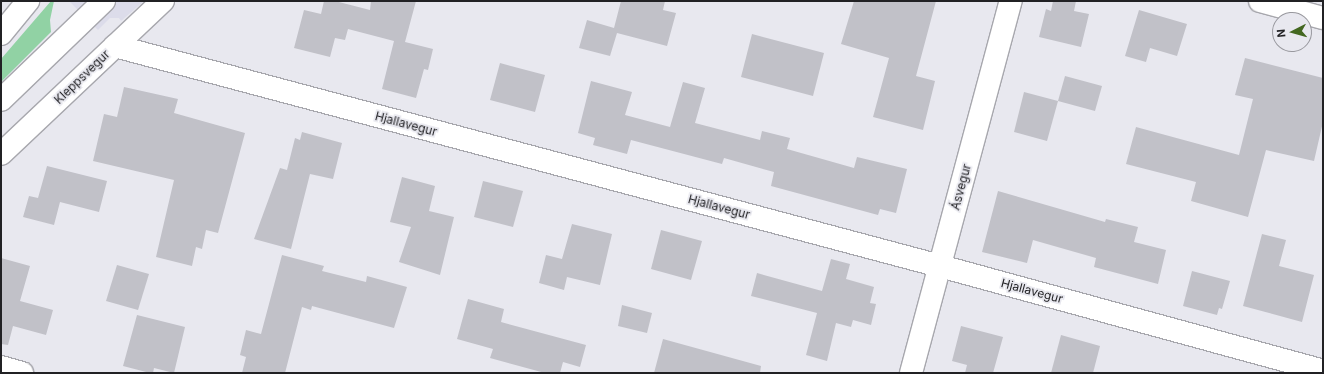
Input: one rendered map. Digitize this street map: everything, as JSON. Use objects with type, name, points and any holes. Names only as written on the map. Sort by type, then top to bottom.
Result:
[{"type":"street","points":[[1,34],[28,1]]},
{"type":"street","points":[[1,100],[104,1]]},
{"type":"street","name":"Kleppsvegur","points":[[1,154],[163,1]]},
{"type":"street","name":"Ásvegur","points":[[911,373],[1011,1]]},
{"type":"street","points":[[1260,1],[1323,18]]},
{"type":"street","name":"Hjallavegur","points":[[115,46],[940,266],[1323,371]]},
{"type":"street","points":[[1,367],[22,373]]},
{"type":"shaded area","points":[[69,1],[144,1],[121,21],[119,18],[110,18],[98,30]]},
{"type":"green space","points":[[51,1],[54,1],[50,20],[51,32],[1,82],[1,59]]},
{"type":"building","points":[[324,1],[335,1],[370,10],[371,1],[416,1],[405,42],[433,49],[428,70],[424,69],[416,98],[382,89],[394,41],[348,29],[345,40],[335,38],[330,57],[294,48],[304,10],[321,14]]},
{"type":"building","points":[[621,1],[665,1],[663,10],[676,13],[667,46],[617,33],[610,56],[579,48],[587,20],[614,28]]},
{"type":"building","points":[[854,1],[936,1],[916,76],[935,81],[923,130],[873,117],[889,58],[841,44]]},
{"type":"building","points":[[1053,1],[1076,1],[1074,11],[1089,14],[1081,47],[1039,37],[1046,9],[1051,11]]},
{"type":"building","points":[[1139,10],[1187,24],[1177,56],[1150,48],[1146,62],[1125,56]]},
{"type":"building","points":[[752,34],[824,53],[813,96],[741,77]]},
{"type":"building","points":[[1245,58],[1323,78],[1323,122],[1314,161],[1266,150],[1248,217],[1191,201],[1196,182],[1126,164],[1136,127],[1239,155],[1253,99],[1235,95]]},
{"type":"building","points":[[500,63],[545,75],[535,112],[490,100]]},
{"type":"building","points":[[1065,76],[1102,86],[1095,111],[1058,101]]},
{"type":"building","points":[[591,81],[632,92],[625,115],[670,127],[683,82],[705,88],[695,123],[760,140],[762,131],[790,138],[787,149],[854,168],[857,157],[907,169],[896,213],[880,209],[878,215],[771,186],[774,172],[724,158],[722,164],[631,140],[627,154],[593,145],[595,138],[578,133]]},
{"type":"building","points":[[124,87],[178,99],[174,113],[245,133],[218,233],[206,230],[202,249],[196,247],[192,266],[156,257],[174,180],[93,161],[104,114],[117,117]]},
{"type":"building","points":[[1024,92],[1058,101],[1047,141],[1014,132]]},
{"type":"building","points":[[302,132],[342,143],[333,179],[310,174],[291,249],[254,239],[280,168],[287,170],[295,138],[300,140]]},
{"type":"building","points":[[47,166],[107,181],[99,212],[60,202],[54,225],[23,217],[29,196],[38,198]]},
{"type":"building","points":[[402,177],[435,186],[429,211],[454,217],[440,275],[399,262],[411,227],[390,222]]},
{"type":"building","points":[[483,181],[523,191],[513,227],[474,217]]},
{"type":"building","points":[[998,191],[1105,222],[1106,219],[1138,227],[1134,242],[1166,250],[1158,284],[1094,267],[1096,258],[1033,240],[1027,263],[982,252]]},
{"type":"building","points":[[572,224],[612,234],[600,285],[567,277],[564,290],[539,283],[546,255],[562,259]]},
{"type":"building","points":[[661,230],[702,241],[691,280],[651,269]]},
{"type":"building","points":[[1262,234],[1286,240],[1279,266],[1314,275],[1302,322],[1243,306]]},
{"type":"building","points":[[282,255],[324,266],[322,271],[366,282],[367,276],[407,287],[394,328],[312,306],[311,310],[302,307],[285,373],[242,373],[246,357],[240,355],[246,330],[261,334]]},
{"type":"building","points":[[1,258],[30,266],[20,301],[53,310],[46,335],[13,326],[8,345],[1,344]]},
{"type":"building","points":[[831,259],[850,264],[846,279],[874,287],[870,303],[876,304],[871,325],[853,320],[851,327],[836,323],[827,361],[806,355],[817,313],[751,296],[757,273],[822,291]]},
{"type":"building","points":[[117,265],[149,274],[138,310],[106,301]]},
{"type":"building","points":[[1192,271],[1230,281],[1222,309],[1219,308],[1217,315],[1183,306]]},
{"type":"building","points":[[468,299],[504,309],[501,322],[586,345],[580,367],[563,362],[560,373],[545,373],[490,358],[493,349],[457,339]]},
{"type":"building","points":[[622,305],[652,313],[647,333],[618,326]]},
{"type":"building","points":[[137,315],[185,327],[174,373],[154,368],[153,373],[150,373],[123,366]]},
{"type":"building","points":[[961,326],[1003,337],[993,373],[965,373],[967,365],[952,361]]},
{"type":"building","points":[[1061,335],[1100,346],[1093,373],[1051,373]]},
{"type":"building","points":[[663,339],[761,366],[760,373],[654,373]]}]
